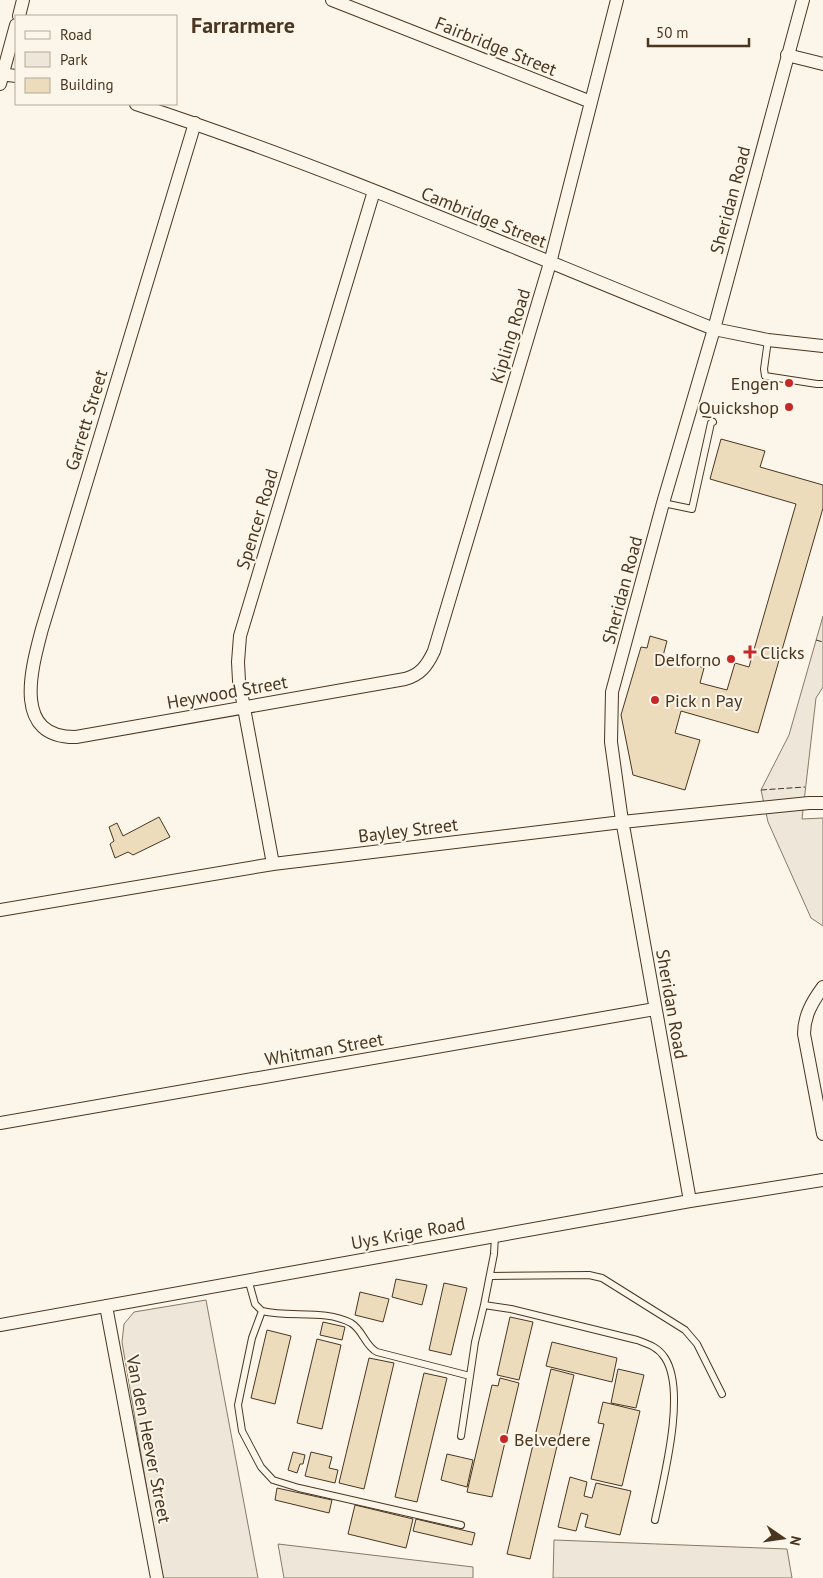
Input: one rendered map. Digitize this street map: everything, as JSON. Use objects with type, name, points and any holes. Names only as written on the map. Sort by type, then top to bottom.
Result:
[{"type":"street","points":[[19,15],[23,0]]},
{"type":"street","name":"Fairbridge Street","points":[[332,0],[592,102]]},
{"type":"street","name":"Kipling Road","points":[[418,674],[424,669],[434,651],[550,263],[617,0]]},
{"type":"street","name":"Sheridan Road","points":[[690,1201],[622,822],[611,742],[612,692],[663,503],[714,329],[803,0]]},
{"type":"street","points":[[15,28],[1,77],[15,76]]},
{"type":"street","points":[[787,55],[823,64]]},
{"type":"street","name":"Cambridge Street","points":[[139,105],[195,123],[374,191],[714,329],[768,340],[823,346]]},
{"type":"street","name":"Garrett Street","points":[[44,727],[31,708],[31,669],[195,123]]},
{"type":"street","name":"Spencer Road","points":[[273,864],[243,706],[238,662],[240,636],[374,191]]},
{"type":"street","name":"Heywood Street","points":[[44,727],[66,737],[76,737],[404,679],[418,674]]},
{"type":"street","name":"Bayley Street","points":[[0,910],[273,864],[622,822],[823,803]]},
{"type":"street","points":[[823,987],[804,1022],[804,1034],[823,1134]]},
{"type":"street","name":"Whitman Street","points":[[0,1123],[655,1009]]},
{"type":"street","name":"Uys Krige Road","points":[[0,1325],[495,1235],[823,1180]]},
{"type":"street","name":"Van den Heever Street","points":[[106,1306],[157,1578]]},
{"type":"lane","points":[[768,340],[764,369],[765,376],[823,384]]},
{"type":"lane","points":[[663,503],[692,509],[711,423],[713,422]]},
{"type":"lane","points":[[461,1436],[475,1342],[490,1276],[495,1235]]},
{"type":"lane","points":[[490,1276],[590,1275],[602,1278],[685,1330],[697,1344],[722,1394]]},
{"type":"lane","points":[[248,1279],[255,1304],[262,1311],[330,1317],[352,1323],[373,1350],[377,1352],[470,1376]]},
{"type":"lane","points":[[484,1305],[511,1309],[637,1340],[653,1345],[665,1357],[674,1382],[672,1427],[655,1520]]},
{"type":"lane","points":[[262,1311],[252,1338],[238,1405],[242,1431],[261,1467],[273,1480],[299,1488],[460,1525]]},
{"type":"green space","points":[[823,616],[823,687],[816,698],[802,819],[823,818],[823,926],[811,918],[768,822],[761,790],[789,735]]},
{"type":"green space","points":[[206,1300],[258,1578],[162,1578],[122,1342],[124,1324],[134,1312]]},
{"type":"green space","points":[[554,1540],[787,1549],[792,1578],[553,1578]]},
{"type":"green space","points":[[278,1544],[473,1567],[473,1578],[284,1578]]},
{"type":"building","points":[[721,439],[765,451],[760,467],[823,485],[823,508],[758,733],[681,711],[675,733],[700,740],[685,790],[633,775],[621,715],[641,647],[647,648],[650,636],[667,641],[663,656],[704,668],[700,683],[727,690],[735,663],[749,667],[796,504],[710,479]]},
{"type":"building","points":[[159,817],[170,837],[133,855],[128,852],[115,858],[110,844],[114,841],[109,827],[117,823],[123,836]]},
{"type":"building","points":[[396,1279],[427,1285],[422,1305],[392,1297]]},
{"type":"building","points":[[444,1283],[467,1288],[451,1355],[429,1350]]},
{"type":"building","points":[[360,1292],[389,1299],[383,1322],[355,1315]]},
{"type":"building","points":[[510,1317],[533,1322],[519,1380],[497,1375]]},
{"type":"building","points":[[323,1322],[345,1327],[342,1340],[320,1335]]},
{"type":"building","points":[[267,1330],[291,1336],[275,1404],[251,1398]]},
{"type":"building","points":[[317,1339],[341,1345],[322,1429],[297,1423]]},
{"type":"building","points":[[552,1342],[617,1358],[612,1382],[546,1366]]},
{"type":"building","points":[[369,1358],[394,1363],[364,1489],[339,1483]]},
{"type":"building","points":[[551,1369],[574,1375],[530,1559],[507,1554]]},
{"type":"building","points":[[618,1369],[644,1375],[636,1408],[611,1403]]},
{"type":"building","points":[[424,1373],[447,1378],[417,1502],[395,1497]]},
{"type":"building","points":[[500,1378],[519,1383],[492,1497],[467,1492],[492,1385],[498,1386]]},
{"type":"building","points":[[603,1402],[640,1411],[622,1486],[591,1479],[604,1424],[598,1423]]},
{"type":"building","points":[[293,1452],[305,1455],[303,1464],[300,1464],[297,1473],[288,1470]]},
{"type":"building","points":[[311,1452],[332,1457],[329,1468],[338,1470],[335,1483],[305,1476]]},
{"type":"building","points":[[447,1454],[473,1460],[467,1487],[441,1480]]},
{"type":"building","points":[[570,1477],[587,1482],[584,1496],[592,1498],[596,1483],[631,1491],[620,1535],[585,1527],[588,1515],[581,1513],[576,1531],[558,1527]]},
{"type":"building","points":[[277,1488],[332,1500],[329,1513],[275,1500]]},
{"type":"building","points":[[355,1505],[413,1519],[406,1548],[348,1534]]},
{"type":"building","points":[[416,1519],[475,1533],[472,1545],[413,1531]]},
{"type":"fence","points":[[816,640],[823,642]]},
{"type":"fence","points":[[761,790],[805,787]]},
{"type":"place","name":"Engen","points":[[789,383]]},
{"type":"place","name":"Quickshop","points":[[789,407]]},
{"type":"place","name":"Clicks","points":[[750,652]]},
{"type":"place","name":"Delforno","points":[[731,659]]},
{"type":"place","name":"Pick n Pay","points":[[655,700]]},
{"type":"place","name":"Belvedere","points":[[504,1439]]},
{"type":"district","name":"Farrarmere","points":[[243,25]]}]
